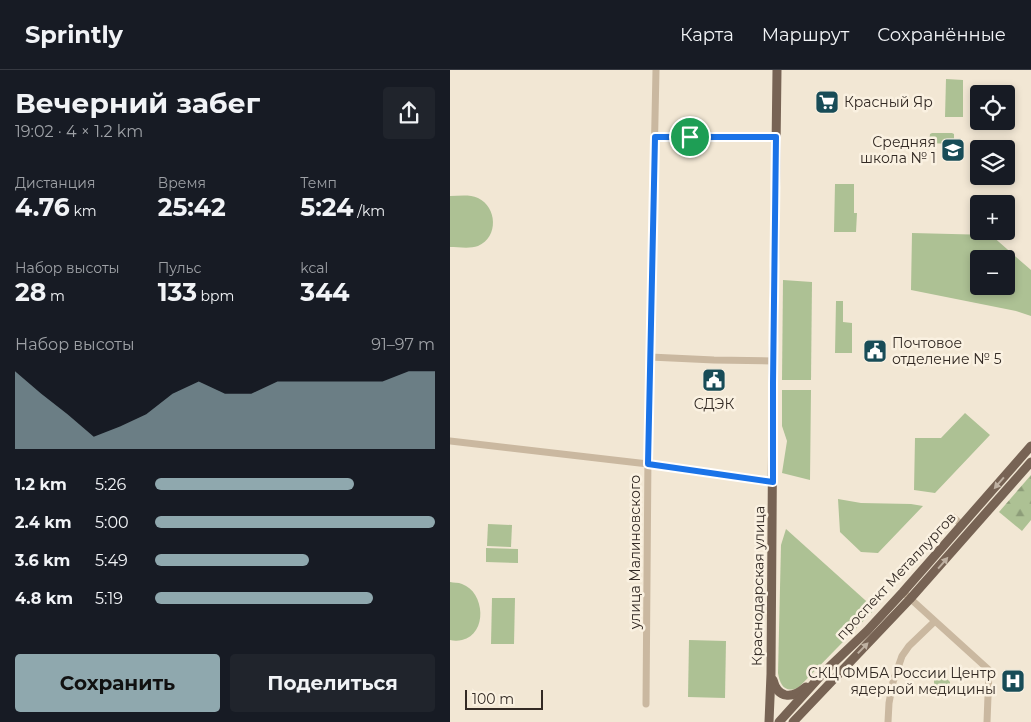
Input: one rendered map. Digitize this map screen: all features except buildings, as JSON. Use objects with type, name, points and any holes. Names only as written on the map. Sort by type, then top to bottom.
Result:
[{"type":"main road","name":"Краснодарская улица","points":[[769,722],[777,70]]},
{"type":"main road","name":"проспект Металлургов","points":[[779,722],[825,671],[867,631],[1031,446]]},
{"type":"main road","name":"проспект Металлургов","points":[[793,722],[910,599],[1031,462]]},
{"type":"main road","points":[[771,674],[775,688],[785,695],[791,696],[799,694],[825,671]]},
{"type":"street","name":"улица Малиновского","points":[[646,704],[648,464],[656,70]]},
{"type":"street","points":[[655,137],[776,137]]},
{"type":"street","points":[[650,357],[773,361]]},
{"type":"street","points":[[450,441],[648,464],[773,482]]},
{"type":"street","points":[[952,517],[962,525]]},
{"type":"street","points":[[902,592],[989,670],[987,722]]},
{"type":"street","points":[[888,722],[888,703],[902,656],[909,646],[934,622]]},
{"type":"green space","points":[[946,79],[963,80],[963,117],[945,117]]},
{"type":"green space","points":[[952,133],[954,134],[954,143],[929,143],[930,134]]},
{"type":"green space","points":[[835,184],[854,184],[854,213],[857,213],[856,232],[834,232]]},
{"type":"green space","points":[[450,196],[475,197],[484,202],[489,208],[493,222],[490,236],[485,242],[468,248],[450,247]]},
{"type":"green space","points":[[912,233],[970,234],[970,240],[997,240],[1008,250],[970,250],[970,295],[1015,295],[1015,256],[1031,270],[1031,316],[1016,311],[911,290]]},
{"type":"green space","points":[[783,280],[812,282],[811,380],[782,380]]},
{"type":"green space","points":[[836,301],[843,301],[843,322],[852,323],[852,353],[835,353]]},
{"type":"green space","points":[[782,390],[811,390],[810,480],[782,473],[787,441],[782,426]]},
{"type":"green space","points":[[965,413],[990,435],[935,493],[914,490],[915,438],[941,438]]},
{"type":"green space","points":[[1031,475],[1031,520],[1022,531],[999,512]]},
{"type":"green space","points":[[838,499],[861,503],[923,506],[878,553],[861,552],[840,532]]},
{"type":"green space","points":[[488,524],[512,525],[511,547],[487,546]]},
{"type":"green space","points":[[786,529],[875,609],[799,687],[791,690],[784,688],[778,673],[781,545]]},
{"type":"green space","points":[[486,548],[518,549],[518,563],[486,562]]},
{"type":"green space","points":[[450,582],[460,583],[470,588],[479,604],[480,613],[476,630],[470,636],[456,641],[450,640]]},
{"type":"green space","points":[[492,598],[515,598],[514,644],[491,644]]},
{"type":"green space","points":[[689,640],[726,641],[725,698],[688,697]]},
{"type":"green space","points":[[944,676],[950,682],[950,695],[934,695],[934,680]]},
{"type":"place","name":"Красный Яр","points":[[827,102]]},
{"type":"place","name":"Средняя школа № 1","points":[[953,150]]},
{"type":"place","name":"Почтовое отделение № 5","points":[[875,351]]},
{"type":"place","name":"СДЭК","points":[[714,380]]},
{"type":"place","name":"СКЦ ФМБА России Центр ядерной медицины","points":[[1013,681]]},
{"type":"route","points":[[655,137],[690,137],[776,137],[773,482],[648,464],[655,137]]}]
